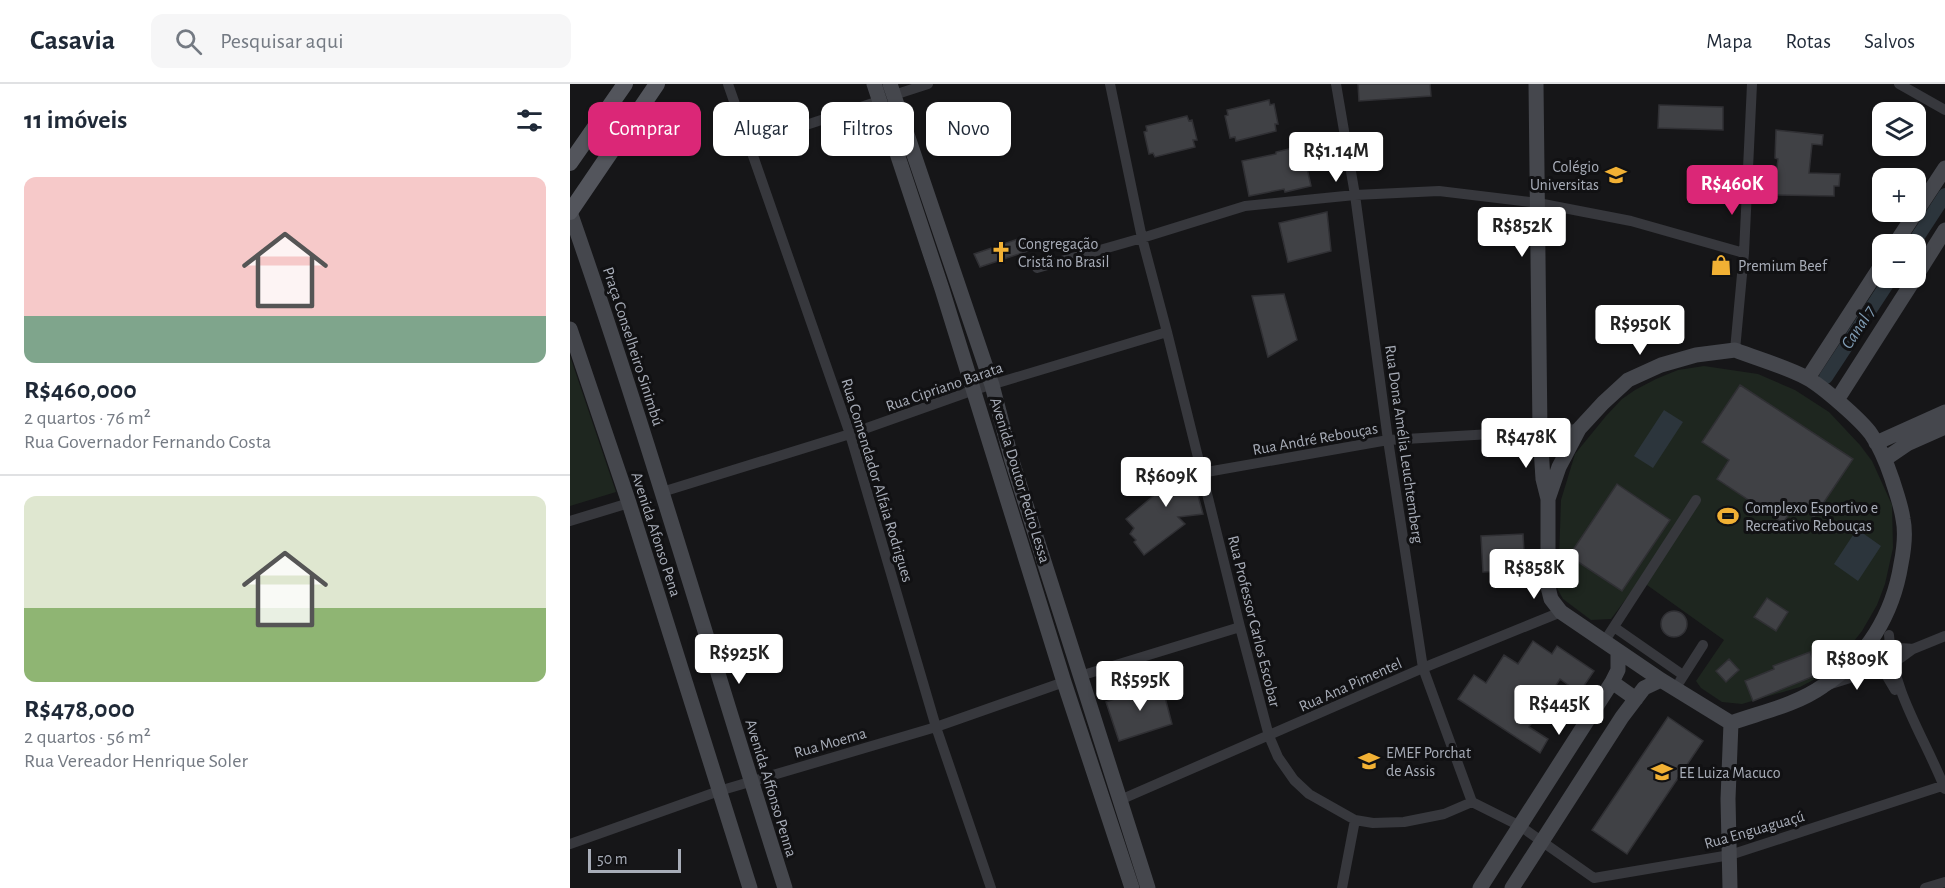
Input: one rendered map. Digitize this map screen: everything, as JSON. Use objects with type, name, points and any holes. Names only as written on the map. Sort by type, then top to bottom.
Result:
[{"type":"main road","points":[[570,163],[625,84]]},
{"type":"main road","points":[[570,212],[657,84]]},
{"type":"main road","name":"Avenida Doutor Pedro Lessa","points":[[874,84],[974,390],[1064,682],[1132,888]]},
{"type":"main road","points":[[1536,84],[1540,432],[1543,479],[1548,499],[1548,587],[1551,599],[1561,612],[1604,642],[1731,723]]},
{"type":"main road","name":"Avenida Doutor Pedro Lessa","points":[[892,90],[992,385],[1012,461],[1148,888]]},
{"type":"main road","points":[[1902,234],[1945,168]]},
{"type":"main road","name":"Praça Conselheiro Sinimbú","points":[[570,212],[662,492]]},
{"type":"main road","points":[[1926,260],[1945,230]]},
{"type":"main road","points":[[1808,378],[1872,279]]},
{"type":"main road","points":[[1837,400],[1908,288]]},
{"type":"main road","name":"Avenida Afonso Pena","points":[[570,330],[629,502],[750,888]]},
{"type":"main road","points":[[1548,499],[1559,467],[1579,429],[1603,403],[1628,380],[1661,365],[1696,355],[1735,350],[1808,378],[1837,400],[1871,433],[1885,459],[1904,520],[1904,548],[1896,589],[1885,618],[1873,639],[1858,657],[1822,687],[1795,702],[1731,723]]},
{"type":"main road","points":[[1876,443],[1945,412]]},
{"type":"main road","points":[[1885,459],[1907,444],[1945,427]]},
{"type":"main road","name":"Avenida Affonso Penna","points":[[662,492],[785,888]]},
{"type":"main road","points":[[1480,888],[1612,682],[1618,670],[1618,651]]},
{"type":"main road","points":[[1512,888],[1603,745],[1644,688],[1661,680]]},
{"type":"main road","points":[[1612,682],[1636,699]]},
{"type":"main road","points":[[1730,888],[1728,799],[1731,723]]},
{"type":"street","name":"Rua Comendador Alfaia Rodrigues","points":[[728,84],[734,102]]},
{"type":"street","points":[[892,90],[928,84]]},
{"type":"street","name":"Rua Professor Carlos Escobar","points":[[1110,84],[1142,238],[1240,627],[1269,736],[1278,757],[1294,780],[1309,794],[1355,820],[1373,823],[1404,822],[1444,814],[1472,802]]},
{"type":"street","name":"Rua Dona Amélia Leuchtemberg","points":[[1336,84],[1355,195],[1388,440],[1424,668],[1472,802]]},
{"type":"street","points":[[1735,350],[1744,253],[1752,84]]},
{"type":"street","points":[[1899,84],[1945,110]]},
{"type":"street","points":[[809,124],[879,101]]},
{"type":"street","name":"Rua Comendador Alfaia Rodrigues","points":[[752,156],[850,434],[936,727],[992,888]]},
{"type":"street","points":[[1037,268],[1245,206],[1355,195],[1438,191],[1538,203],[1631,221],[1744,253]]},
{"type":"street","name":"Rua Cipriano Barata","points":[[662,492],[850,434],[974,390],[1167,332]]},
{"type":"street","name":"Rua André Rebouças","points":[[1201,473],[1388,440],[1579,429]]},
{"type":"street","points":[[1604,642],[1696,500]]},
{"type":"street","points":[[570,521],[629,502]]},
{"type":"street","name":"Rua Ana Pimentel","points":[[1120,800],[1424,668],[1561,612]]},
{"type":"street","points":[[1885,618],[1895,649]]},
{"type":"street","points":[[1080,676],[1240,627]]},
{"type":"street","points":[[1614,627],[1683,675]]},
{"type":"street","points":[[1822,687],[1887,665],[1913,649],[1945,636]]},
{"type":"street","points":[[1675,688],[1703,645]]},
{"type":"street","points":[[1913,649],[1895,649],[1880,659],[1887,665],[1945,786]]},
{"type":"street","name":"Rua Moema","points":[[570,844],[719,791],[936,727],[1064,682]]},
{"type":"street","name":"Rua Enguaguaçú","points":[[1520,826],[1594,883],[1730,855],[1945,786]]},
{"type":"street","points":[[1472,802],[1520,826]]},
{"type":"street","points":[[1342,888],[1355,820]]},
{"type":"street","points":[[1925,888],[1945,882]]},
{"type":"shaded area","points":[[570,356],[616,492],[570,506]]},
{"type":"shaded area","name":"Complexo Esportivo e Recreativo Rebouças","points":[[1704,366],[1758,374],[1795,390],[1829,412],[1872,461],[1892,505],[1893,548],[1885,584],[1877,605],[1862,631],[1834,666],[1817,678],[1800,687],[1742,704],[1722,702],[1701,688],[1696,681],[1724,640],[1640,580],[1611,619],[1591,620],[1563,599],[1558,590],[1561,500],[1575,454],[1606,416],[1622,399],[1635,390],[1678,370]]},
{"type":"shaded area","points":[[1664,410],[1683,422],[1653,468],[1634,456]]},
{"type":"shaded area","points":[[1857,529],[1881,546],[1858,581],[1834,564]]},
{"type":"building","points":[[1358,84],[1430,84],[1431,96],[1359,101]]},
{"type":"building","points":[[1269,100],[1270,105],[1274,104],[1278,124],[1275,124],[1276,131],[1236,141],[1235,137],[1230,138],[1225,116],[1228,115],[1227,110]]},
{"type":"building","points":[[1659,105],[1723,107],[1723,130],[1658,128]]},
{"type":"building","points":[[1187,116],[1189,121],[1192,120],[1197,140],[1193,140],[1195,147],[1155,157],[1153,153],[1149,154],[1144,132],[1147,131],[1146,126]]},
{"type":"building","points":[[1776,130],[1823,135],[1822,145],[1812,144],[1809,173],[1840,174],[1839,186],[1834,186],[1834,196],[1774,195],[1778,159],[1775,158]]},
{"type":"building","points":[[1302,146],[1311,186],[1249,196],[1242,161]]},
{"type":"building","points":[[1327,212],[1331,251],[1288,262],[1279,223]]},
{"type":"building","name":"Congregação Cristã no Brasil","points":[[1024,237],[1028,251],[980,267],[974,254]]},
{"type":"building","points":[[1284,294],[1297,340],[1268,357],[1252,296]]},
{"type":"building","points":[[1740,385],[1853,459],[1814,517],[1796,504],[1783,523],[1717,479],[1729,460],[1702,442]]},
{"type":"building","points":[[1189,462],[1203,514],[1178,517],[1185,524],[1144,555],[1130,534],[1134,528],[1126,519],[1165,486],[1161,468]]},
{"type":"building","points":[[1617,484],[1670,520],[1622,591],[1569,556]]},
{"type":"building","points":[[1523,534],[1525,570],[1483,572],[1481,536]]},
{"type":"building","points":[[1767,598],[1788,612],[1776,631],[1754,617]]},
{"type":"building","points":[[1674,611],[1683,615],[1687,624],[1683,633],[1674,637],[1665,633],[1661,624],[1665,615]]},
{"type":"building","points":[[1533,641],[1552,654],[1557,646],[1594,671],[1579,693],[1560,679],[1529,727],[1548,739],[1540,753],[1458,699],[1474,675],[1486,683],[1504,655],[1518,664]]},
{"type":"building","points":[[1810,652],[1819,674],[1753,701],[1745,681],[1774,669],[1773,666]]},
{"type":"building","points":[[1729,659],[1739,670],[1726,682],[1716,671]]},
{"type":"building","points":[[1161,682],[1172,724],[1119,741],[1106,702]]},
{"type":"building","points":[[1668,717],[1703,741],[1627,854],[1592,830]]},
{"type":"waterway","name":"Canal 7","points":[[1920,234],[1945,195]]},
{"type":"waterway","name":"Canal 7","points":[[1826,377],[1884,288]]},
{"type":"place","name":"Colégio Universitas","points":[[1616,175]]},
{"type":"place","name":"Congregação Cristã no Brasil","points":[[1001,252]]},
{"type":"place","name":"Premium Beef","points":[[1721,265]]},
{"type":"place","name":"Complexo Esportivo e Recreativo Rebouças","points":[[1728,516]]},
{"type":"place","name":"EMEF Porchat de Assis","points":[[1369,761]]},
{"type":"place","name":"EE Luiza Macuco","points":[[1662,772]]}]
